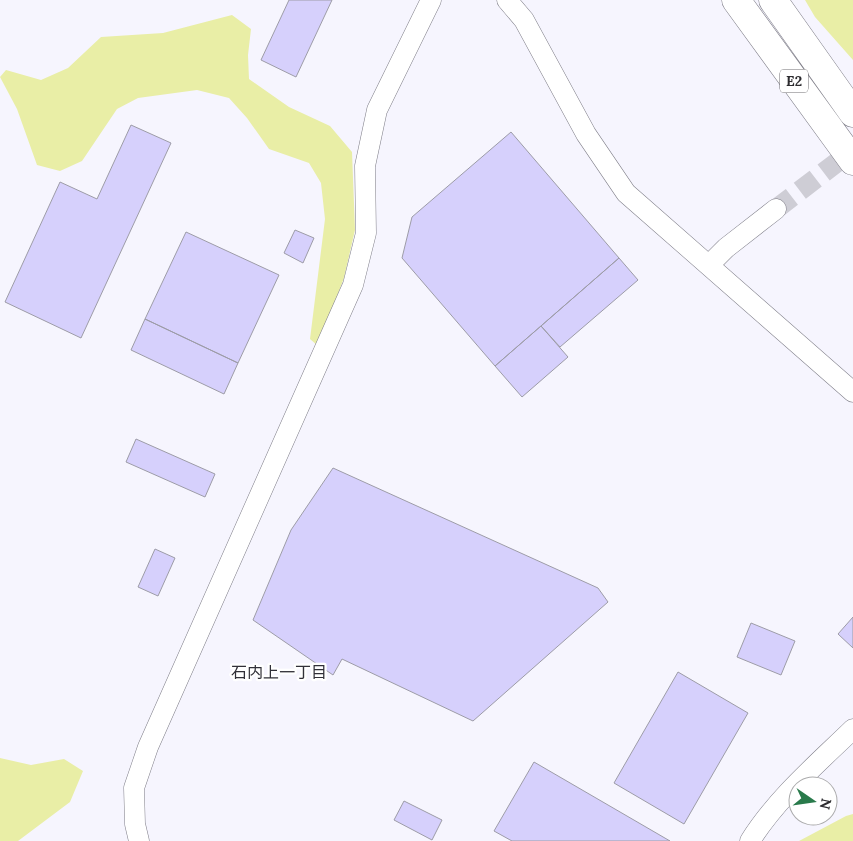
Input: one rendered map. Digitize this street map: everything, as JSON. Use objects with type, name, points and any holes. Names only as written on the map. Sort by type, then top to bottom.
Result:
[{"type":"highway","name":"E2","points":[[736,0],[853,161]]},
{"type":"highway","name":"E2","points":[[774,0],[853,113]]},
{"type":"highway","points":[[774,0],[853,92]]},
{"type":"street","points":[[139,841],[135,824],[134,788],[148,747],[353,284],[366,233],[365,166],[377,110],[431,0]]},
{"type":"street","points":[[507,0],[524,20],[586,134],[626,193],[853,392]]},
{"type":"street","points":[[709,265],[726,248],[776,209]]},
{"type":"street","points":[[750,841],[758,828],[800,780],[853,729]]},
{"type":"green space","points":[[805,0],[853,0],[853,60],[815,17]]},
{"type":"green space","points":[[232,15],[251,29],[248,55],[249,79],[289,107],[330,126],[352,152],[355,230],[344,278],[318,346],[310,339],[325,219],[321,183],[309,163],[269,149],[247,118],[229,98],[197,90],[138,98],[117,109],[82,161],[60,171],[37,165],[17,109],[0,77],[6,70],[41,80],[68,68],[101,37],[163,33]]},
{"type":"green space","points":[[0,758],[31,765],[64,759],[83,771],[70,802],[18,841],[0,841]]},
{"type":"green space","points":[[853,814],[853,841],[799,841],[827,826],[838,826],[838,820]]},
{"type":"building","points":[[289,0],[332,0],[296,77],[261,60]]},
{"type":"building","points":[[131,125],[171,143],[81,338],[5,302],[60,182],[97,199]]},
{"type":"building","points":[[511,132],[619,258],[495,366],[402,258],[412,217]]},
{"type":"building","points":[[295,230],[314,238],[303,263],[284,253]]},
{"type":"building","points":[[186,232],[279,275],[238,363],[145,319]]},
{"type":"building","points":[[619,258],[638,280],[560,347],[541,326]]},
{"type":"building","points":[[145,319],[238,363],[224,394],[131,350]]},
{"type":"building","points":[[541,326],[568,357],[522,397],[495,366]]},
{"type":"building","points":[[136,439],[215,474],[205,497],[126,462]]},
{"type":"building","points":[[333,468],[598,588],[608,602],[473,721],[342,659],[333,675],[253,620],[291,530]]},
{"type":"building","points":[[155,549],[175,558],[158,596],[138,587]]},
{"type":"building","points":[[853,617],[853,648],[838,634]]},
{"type":"building","points":[[751,623],[795,641],[781,675],[737,657]]},
{"type":"building","points":[[678,672],[748,713],[684,824],[614,783]]},
{"type":"building","points":[[534,762],[670,841],[512,841],[494,831]]},
{"type":"building","points":[[404,801],[442,820],[432,840],[394,820]]},
{"type":"tunnel","points":[[776,209],[853,150]]},
{"type":"district","name":"石内上一丁目","points":[[279,672]]}]
